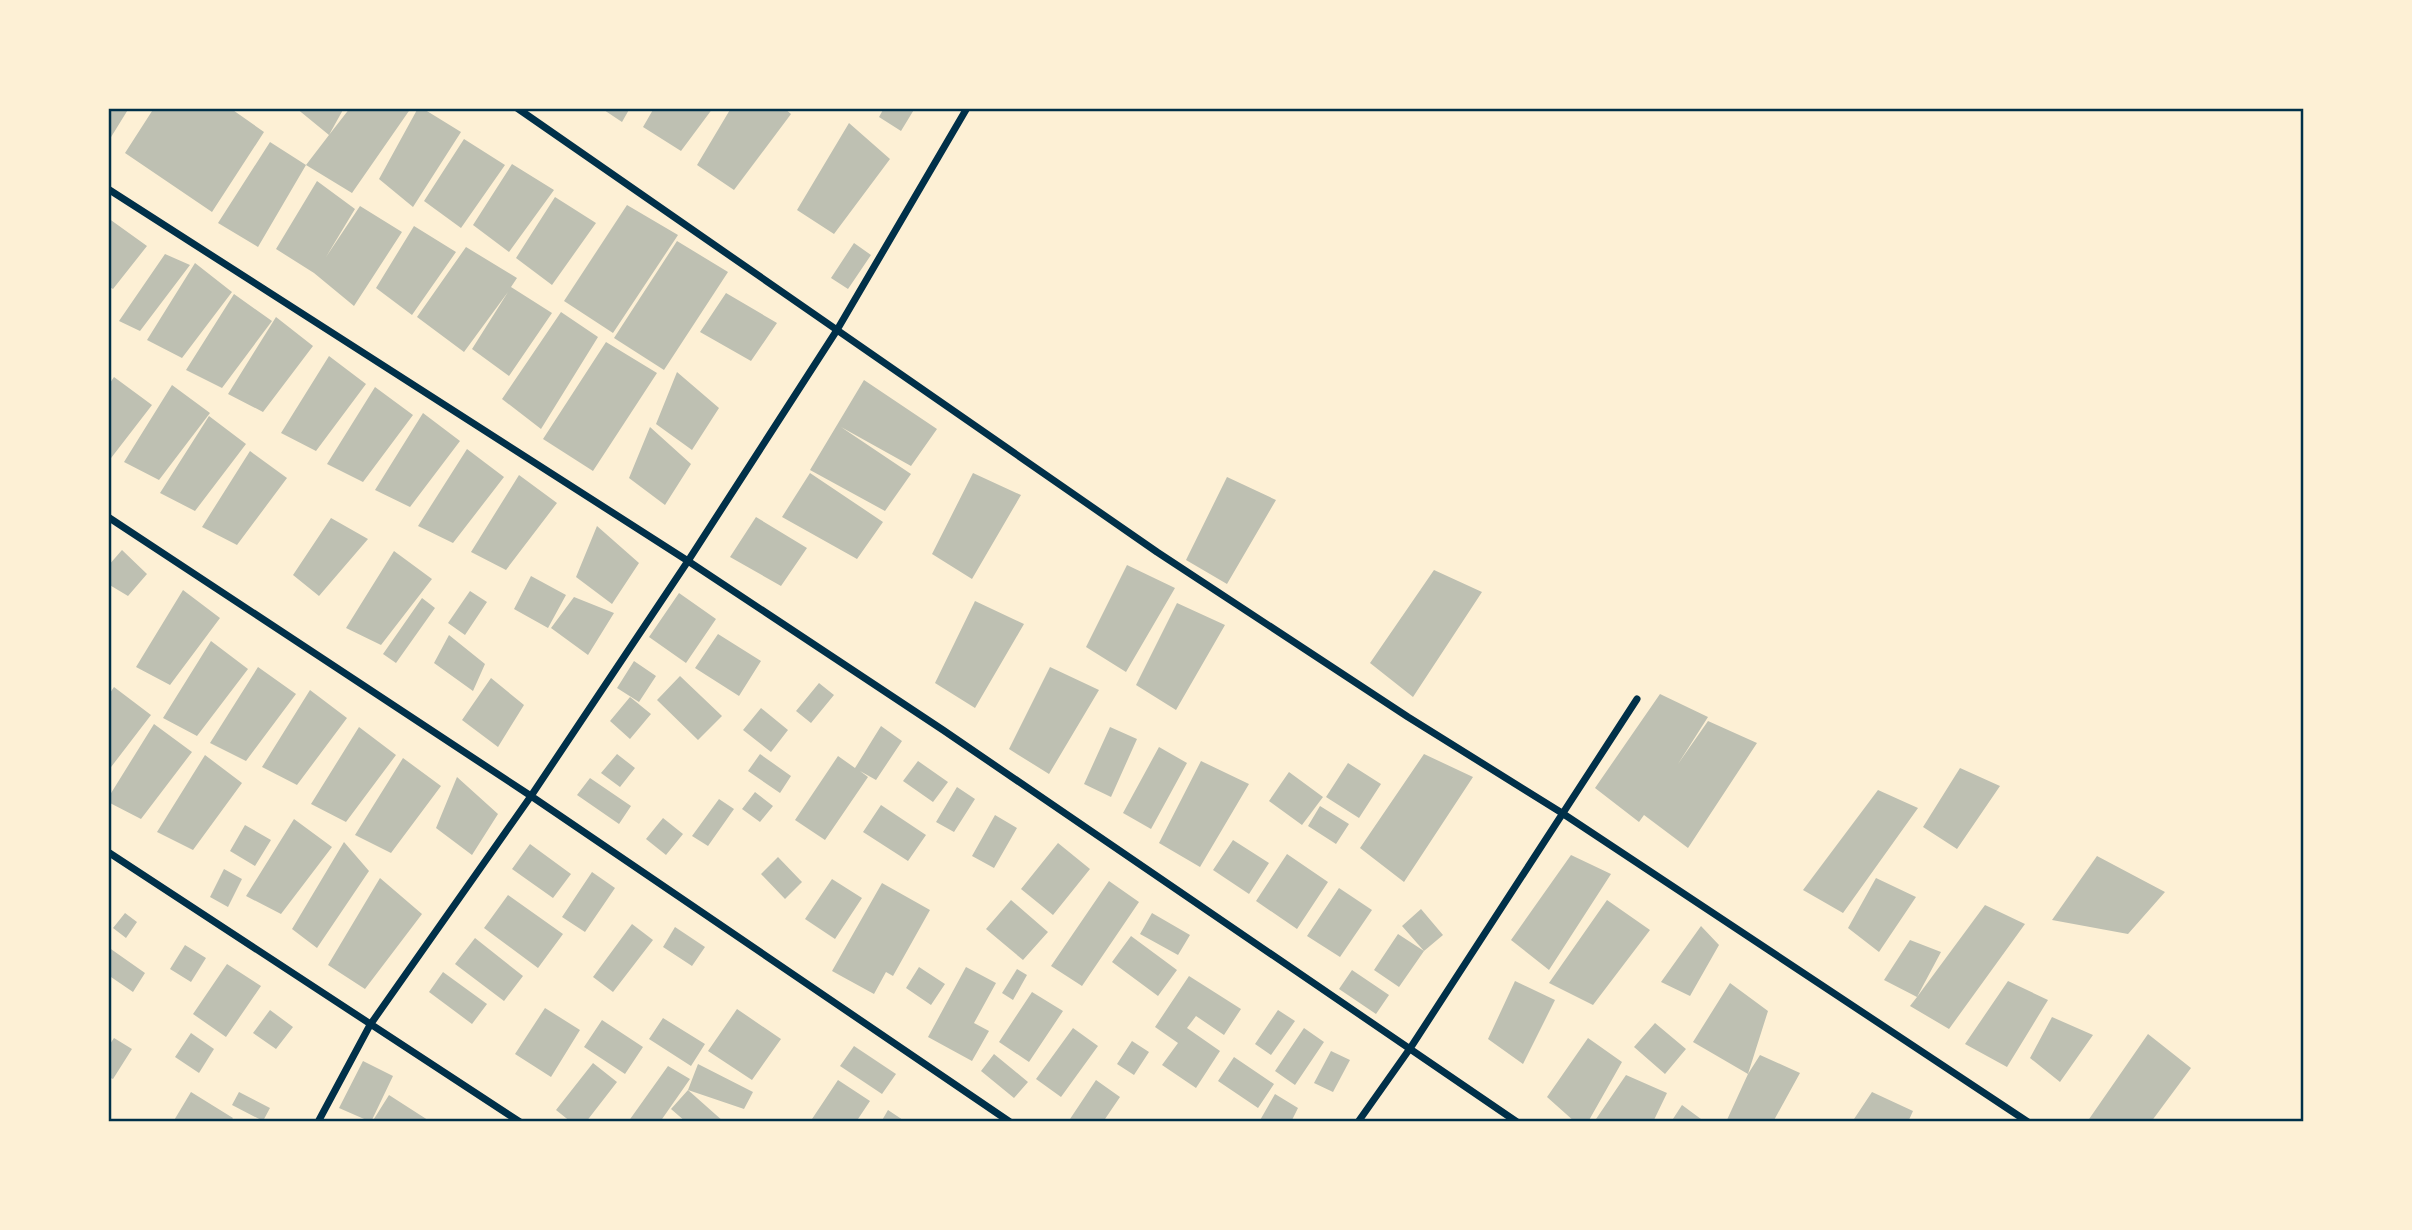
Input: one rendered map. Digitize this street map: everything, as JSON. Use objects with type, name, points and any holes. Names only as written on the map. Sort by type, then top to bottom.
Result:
[{"type":"street","points":[[517,108],[1157,552],[1408,717],[1562,813],[2028,1122]]},
{"type":"street","points":[[318,1122],[370,1025],[531,796],[688,561],[837,330],[967,108]]},
{"type":"street","points":[[108,190],[688,561],[954,737],[1517,1122]]},
{"type":"street","points":[[108,517],[531,796],[1010,1122]]},
{"type":"street","points":[[1358,1122],[1411,1047],[1637,699]]},
{"type":"street","points":[[108,852],[520,1122]]},
{"type":"building","points":[[108,108],[129,108],[108,142]]},
{"type":"building","points":[[154,108],[230,108],[264,132],[212,212],[125,153]]},
{"type":"building","points":[[296,108],[344,108],[329,135]]},
{"type":"building","points":[[350,108],[411,108],[352,193],[306,165]]},
{"type":"building","points":[[418,108],[461,132],[413,207],[379,179]]},
{"type":"building","points":[[601,108],[630,108],[622,122]]},
{"type":"building","points":[[654,108],[713,108],[681,151],[643,127]]},
{"type":"building","points":[[731,108],[784,108],[791,114],[734,190],[697,165]]},
{"type":"building","points":[[884,108],[915,108],[901,131],[879,117]]},
{"type":"building","points":[[849,123],[890,159],[834,234],[797,210]]},
{"type":"building","points":[[464,139],[505,165],[461,228],[424,201]]},
{"type":"building","points":[[270,142],[306,165],[258,247],[218,223]]},
{"type":"building","points":[[512,164],[554,190],[509,252],[473,225]]},
{"type":"building","points":[[317,181],[355,209],[326,257],[360,206],[402,232],[354,306],[314,273],[276,249]]},
{"type":"building","points":[[555,197],[596,223],[552,285],[516,258]]},
{"type":"building","points":[[627,205],[678,235],[613,333],[564,301]]},
{"type":"building","points":[[108,218],[147,246],[113,289],[108,286]]},
{"type":"building","points":[[414,226],[456,252],[412,315],[376,288]]},
{"type":"building","points":[[677,241],[728,272],[664,370],[614,338]]},
{"type":"building","points":[[854,243],[871,255],[848,289],[831,278]]},
{"type":"building","points":[[466,247],[517,278],[511,287],[552,313],[509,376],[472,349],[508,292],[464,352],[417,317]]},
{"type":"building","points":[[165,254],[190,265],[140,331],[119,321]]},
{"type":"building","points":[[195,263],[232,292],[182,358],[147,340]]},
{"type":"building","points":[[726,293],[777,323],[751,361],[700,332]]},
{"type":"building","points":[[234,294],[272,321],[222,388],[186,370]]},
{"type":"building","points":[[561,312],[598,337],[541,429],[502,399]]},
{"type":"building","points":[[276,317],[313,346],[263,412],[228,394]]},
{"type":"building","points":[[606,342],[657,373],[593,471],[543,439]]},
{"type":"building","points":[[329,356],[366,384],[316,451],[281,433]]},
{"type":"building","points":[[677,372],[719,408],[692,450],[656,424]]},
{"type":"building","points":[[114,377],[152,405],[108,462],[108,386]]},
{"type":"building","points":[[864,380],[937,429],[911,466],[841,427],[911,474],[885,511],[810,470]]},
{"type":"building","points":[[172,385],[210,413],[159,480],[124,462]]},
{"type":"building","points":[[375,387],[413,415],[363,482],[327,464]]},
{"type":"building","points":[[423,413],[460,441],[410,507],[375,490]]},
{"type":"building","points":[[209,416],[246,444],[195,511],[160,493]]},
{"type":"building","points":[[650,427],[691,464],[665,505],[629,478]]},
{"type":"building","points":[[467,449],[504,477],[453,543],[418,526]]},
{"type":"building","points":[[250,451],[287,478],[237,545],[202,527]]},
{"type":"building","points":[[810,473],[883,522],[857,559],[782,517]]},
{"type":"building","points":[[973,473],[1021,495],[972,579],[932,554]]},
{"type":"building","points":[[519,475],[557,503],[506,570],[471,552]]},
{"type":"building","points":[[1227,477],[1276,500],[1227,584],[1186,560]]},
{"type":"building","points":[[756,517],[807,548],[781,586],[730,557]]},
{"type":"building","points":[[331,518],[368,539],[319,596],[293,575]]},
{"type":"building","points":[[597,526],[639,563],[612,604],[576,577]]},
{"type":"building","points":[[122,550],[147,574],[128,596],[108,584],[108,566]]},
{"type":"building","points":[[394,551],[432,579],[381,645],[346,628]]},
{"type":"building","points":[[1127,565],[1175,588],[1126,672],[1086,647]]},
{"type":"building","points":[[1434,570],[1482,592],[1413,697],[1370,663]]},
{"type":"building","points":[[531,576],[566,595],[548,628],[514,609]]},
{"type":"building","points":[[183,590],[220,618],[170,685],[136,667]]},
{"type":"building","points":[[470,591],[487,602],[465,635],[448,623]]},
{"type":"building","points":[[679,593],[716,619],[686,663],[649,637]]},
{"type":"building","points":[[574,597],[614,613],[588,655],[551,628]]},
{"type":"building","points":[[422,598],[435,608],[396,663],[383,654]]},
{"type":"building","points":[[975,601],[1024,624],[975,708],[935,683]]},
{"type":"building","points":[[1177,603],[1225,625],[1176,710],[1136,685]]},
{"type":"building","points":[[718,634],[761,661],[739,696],[695,668]]},
{"type":"building","points":[[449,635],[485,664],[473,691],[434,663]]},
{"type":"building","points":[[211,641],[248,669],[197,736],[163,718]]},
{"type":"building","points":[[634,661],[656,676],[639,702],[617,688]]},
{"type":"building","points":[[258,667],[296,694],[246,761],[210,743]]},
{"type":"building","points":[[1050,667],[1099,690],[1049,774],[1009,749]]},
{"type":"building","points":[[680,676],[722,716],[698,740],[657,700]]},
{"type":"building","points":[[491,678],[524,705],[498,747],[462,720]]},
{"type":"building","points":[[819,683],[834,695],[811,723],[796,711]]},
{"type":"building","points":[[114,687],[151,715],[108,771],[108,696]]},
{"type":"building","points":[[310,690],[347,718],[297,785],[262,767]]},
{"type":"building","points":[[1660,694],[1708,717],[1678,764],[1708,721],[1757,743],[1688,848],[1644,815],[1639,822],[1595,788]]},
{"type":"building","points":[[630,697],[651,714],[630,739],[610,721]]},
{"type":"building","points":[[761,708],[788,730],[771,752],[743,730]]},
{"type":"building","points":[[154,724],[192,752],[141,819],[108,802],[108,798]]},
{"type":"building","points":[[881,726],[902,741],[876,780],[860,771],[868,777],[825,840],[795,820],[838,756],[855,768]]},
{"type":"building","points":[[359,727],[396,755],[346,822],[311,804]]},
{"type":"building","points":[[1110,727],[1137,739],[1111,797],[1084,784]]},
{"type":"building","points":[[1159,747],[1187,763],[1151,829],[1123,813]]},
{"type":"building","points":[[617,754],[635,768],[620,787],[601,773]]},
{"type":"building","points":[[760,754],[791,776],[780,793],[748,771]]},
{"type":"building","points":[[1424,754],[1473,777],[1404,882],[1360,848]]},
{"type":"building","points":[[205,755],[242,783],[193,850],[157,832]]},
{"type":"building","points":[[403,758],[441,786],[391,853],[355,835]]},
{"type":"building","points":[[918,761],[948,782],[933,802],[903,781]]},
{"type":"building","points":[[1201,761],[1249,784],[1200,867],[1159,843]]},
{"type":"building","points":[[1348,763],[1381,784],[1359,818],[1326,797]]},
{"type":"building","points":[[1960,768],[2000,786],[1957,849],[1923,827]]},
{"type":"building","points":[[1289,772],[1323,797],[1302,825],[1269,801]]},
{"type":"building","points":[[457,777],[498,814],[472,855],[436,828]]},
{"type":"building","points":[[590,778],[631,806],[619,824],[577,795]]},
{"type":"building","points":[[957,787],[975,799],[954,832],[936,822]]},
{"type":"building","points":[[1878,790],[1918,808],[1843,913],[1803,890]]},
{"type":"building","points":[[755,792],[773,806],[760,822],[742,809]]},
{"type":"building","points":[[719,799],[734,809],[708,846],[692,836]]},
{"type":"building","points":[[881,805],[926,835],[908,861],[863,832]]},
{"type":"building","points":[[1320,806],[1349,824],[1336,844],[1308,826]]},
{"type":"building","points":[[995,815],[1017,828],[994,868],[972,856]]},
{"type":"building","points":[[663,818],[683,834],[666,855],[646,839]]},
{"type":"building","points":[[294,819],[332,847],[281,914],[246,896]]},
{"type":"building","points":[[245,825],[271,840],[255,866],[230,851]]},
{"type":"building","points":[[1233,840],[1269,863],[1249,894],[1213,870]]},
{"type":"building","points":[[344,842],[369,871],[317,948],[292,929]]},
{"type":"building","points":[[1058,843],[1090,869],[1053,915],[1021,889]]},
{"type":"building","points":[[530,844],[571,874],[553,898],[512,869]]},
{"type":"building","points":[[1287,854],[1328,882],[1297,929],[1256,901]]},
{"type":"building","points":[[1571,855],[1611,874],[1549,970],[1511,940]]},
{"type":"building","points":[[2097,856],[2165,892],[2128,934],[2052,920]]},
{"type":"building","points":[[778,857],[802,882],[785,899],[761,874]]},
{"type":"building","points":[[224,869],[242,879],[228,907],[210,897]]},
{"type":"building","points":[[592,872],[615,888],[585,932],[562,917]]},
{"type":"building","points":[[380,878],[422,914],[365,989],[328,965]]},
{"type":"building","points":[[1876,878],[1916,897],[1879,952],[1848,928]]},
{"type":"building","points":[[832,879],[862,898],[835,939],[805,919]]},
{"type":"building","points":[[1109,881],[1139,902],[1082,986],[1051,966]]},
{"type":"building","points":[[882,883],[930,910],[893,976],[886,972],[874,994],[832,971]]},
{"type":"building","points":[[1339,888],[1372,910],[1340,957],[1307,936]]},
{"type":"building","points":[[508,895],[563,934],[538,968],[484,928]]},
{"type":"building","points":[[1011,900],[1048,932],[1023,960],[986,929]]},
{"type":"building","points":[[1607,900],[1650,930],[1593,1005],[1549,983]]},
{"type":"building","points":[[1985,905],[2025,924],[1949,1029],[1910,1006]]},
{"type":"building","points":[[1421,909],[1443,935],[1424,951],[1402,926]]},
{"type":"building","points":[[125,913],[137,922],[126,938],[113,928]]},
{"type":"building","points":[[1152,913],[1190,935],[1178,955],[1140,934]]},
{"type":"building","points":[[632,924],[653,940],[613,992],[593,977]]},
{"type":"building","points":[[1701,926],[1719,945],[1690,996],[1661,982]]},
{"type":"building","points":[[675,927],[705,947],[692,966],[663,947]]},
{"type":"building","points":[[1398,934],[1424,951],[1399,987],[1374,970]]},
{"type":"building","points":[[1131,936],[1177,970],[1158,996],[1112,962]]},
{"type":"building","points":[[475,938],[523,976],[504,1001],[455,964]]},
{"type":"building","points":[[1910,940],[1941,952],[1917,997],[1884,980]]},
{"type":"building","points":[[185,945],[206,958],[191,982],[170,969]]},
{"type":"building","points":[[108,947],[145,973],[133,992],[108,975]]},
{"type":"building","points":[[227,964],[261,986],[226,1037],[193,1014]]},
{"type":"building","points":[[919,967],[945,984],[931,1005],[906,988]]},
{"type":"building","points":[[966,967],[996,983],[974,1023],[989,1031],[972,1061],[928,1037]]},
{"type":"building","points":[[1017,969],[1027,975],[1013,1000],[1002,993]]},
{"type":"building","points":[[1352,970],[1389,995],[1376,1014],[1339,989]]},
{"type":"building","points":[[443,972],[487,1004],[472,1024],[429,992]]},
{"type":"building","points":[[1189,976],[1241,1009],[1224,1035],[1196,1016],[1187,1028],[1220,1051],[1196,1088],[1162,1065],[1178,1043],[1155,1027]]},
{"type":"building","points":[[1515,981],[1555,1000],[1523,1064],[1488,1039]]},
{"type":"building","points":[[2008,981],[2048,1000],[2007,1067],[1965,1044]]},
{"type":"building","points":[[1730,983],[1768,1011],[1748,1074],[1693,1042]]},
{"type":"building","points":[[1032,992],[1063,1011],[1029,1062],[999,1042]]},
{"type":"building","points":[[545,1008],[580,1030],[551,1077],[515,1054]]},
{"type":"building","points":[[737,1009],[781,1039],[752,1080],[708,1051]]},
{"type":"building","points":[[270,1010],[293,1027],[276,1049],[253,1033]]},
{"type":"building","points":[[1278,1010],[1295,1021],[1271,1055],[1255,1044]]},
{"type":"building","points":[[2052,1017],[2093,1035],[2060,1082],[2030,1058]]},
{"type":"building","points":[[663,1018],[705,1044],[691,1066],[649,1039]]},
{"type":"building","points":[[602,1020],[643,1047],[625,1074],[584,1047]]},
{"type":"building","points":[[1655,1023],[1686,1049],[1665,1074],[1634,1047]]},
{"type":"building","points":[[1073,1028],[1098,1046],[1061,1097],[1036,1079]]},
{"type":"building","points":[[1304,1028],[1324,1042],[1295,1085],[1275,1071]]},
{"type":"building","points":[[191,1033],[214,1049],[199,1073],[175,1057]]},
{"type":"building","points":[[2148,1034],[2191,1068],[2151,1122],[2087,1122]]},
{"type":"building","points":[[114,1038],[132,1049],[113,1079],[108,1077],[108,1047]]},
{"type":"building","points":[[1588,1038],[1622,1062],[1588,1122],[1575,1122],[1547,1097]]},
{"type":"building","points":[[1132,1041],[1149,1052],[1134,1075],[1117,1064]]},
{"type":"building","points":[[854,1046],[896,1074],[882,1094],[840,1066]]},
{"type":"building","points":[[1331,1051],[1350,1060],[1333,1092],[1314,1083]]},
{"type":"building","points":[[994,1054],[1028,1082],[1014,1098],[981,1071]]},
{"type":"building","points":[[1760,1055],[1800,1073],[1773,1122],[1726,1122],[1748,1074]]},
{"type":"building","points":[[1234,1057],[1274,1084],[1258,1108],[1218,1081]]},
{"type":"building","points":[[363,1061],[393,1076],[371,1122],[339,1108]]},
{"type":"building","points":[[593,1063],[617,1082],[586,1122],[571,1122],[556,1110]]},
{"type":"building","points":[[698,1064],[753,1092],[744,1109],[688,1090]]},
{"type":"building","points":[[668,1066],[690,1079],[660,1122],[628,1122]]},
{"type":"building","points":[[1626,1075],[1667,1093],[1653,1122],[1594,1122]]},
{"type":"building","points":[[838,1080],[870,1101],[856,1122],[810,1122]]},
{"type":"building","points":[[1096,1080],[1120,1097],[1103,1122],[1068,1122]]},
{"type":"building","points":[[688,1090],[724,1122],[686,1122],[671,1109]]},
{"type":"building","points":[[191,1092],[233,1118],[230,1122],[173,1122]]},
{"type":"building","points":[[239,1092],[270,1108],[263,1121],[232,1105]]},
{"type":"building","points":[[1872,1092],[1913,1111],[1908,1122],[1852,1122]]},
{"type":"building","points":[[1275,1094],[1298,1108],[1291,1122],[1259,1122]]},
{"type":"building","points":[[389,1095],[431,1122],[372,1122]]},
{"type":"building","points":[[1682,1105],[1705,1122],[1671,1122]]},
{"type":"building","points":[[888,1110],[906,1122],[881,1122]]}]
